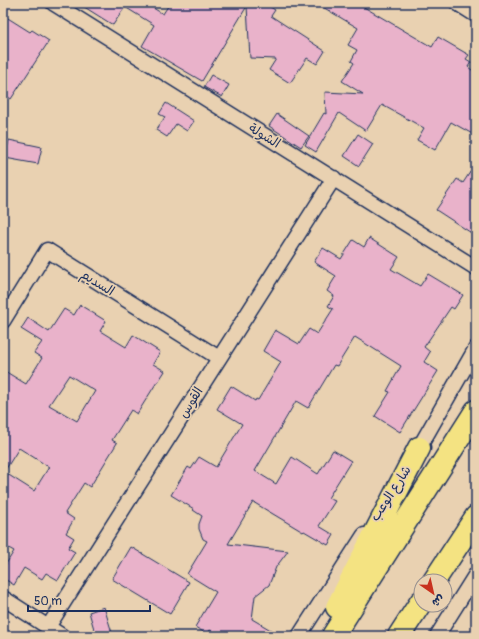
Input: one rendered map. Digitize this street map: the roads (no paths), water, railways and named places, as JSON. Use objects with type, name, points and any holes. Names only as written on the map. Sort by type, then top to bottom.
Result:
[{"type":"main road","points":[[333,636],[476,411]]},
{"type":"main road","points":[[322,636],[419,448]]},
{"type":"main road","points":[[439,573],[476,517]]},
{"type":"main road","points":[[399,636],[414,613]]},
{"type":"street","name":"الشولة","points":[[53,3],[476,268]]},
{"type":"street","points":[[457,3],[476,15]]},
{"type":"street","name":"القوس","points":[[48,627],[334,178]]},
{"type":"street","name":"السديم","points":[[3,321],[47,250],[219,358]]},
{"type":"street","name":"شارع الوعب","points":[[299,636],[419,448],[476,348]]},
{"type":"street","points":[[437,636],[476,574]]},
{"type":"street","points":[[3,598],[62,636]]}]
